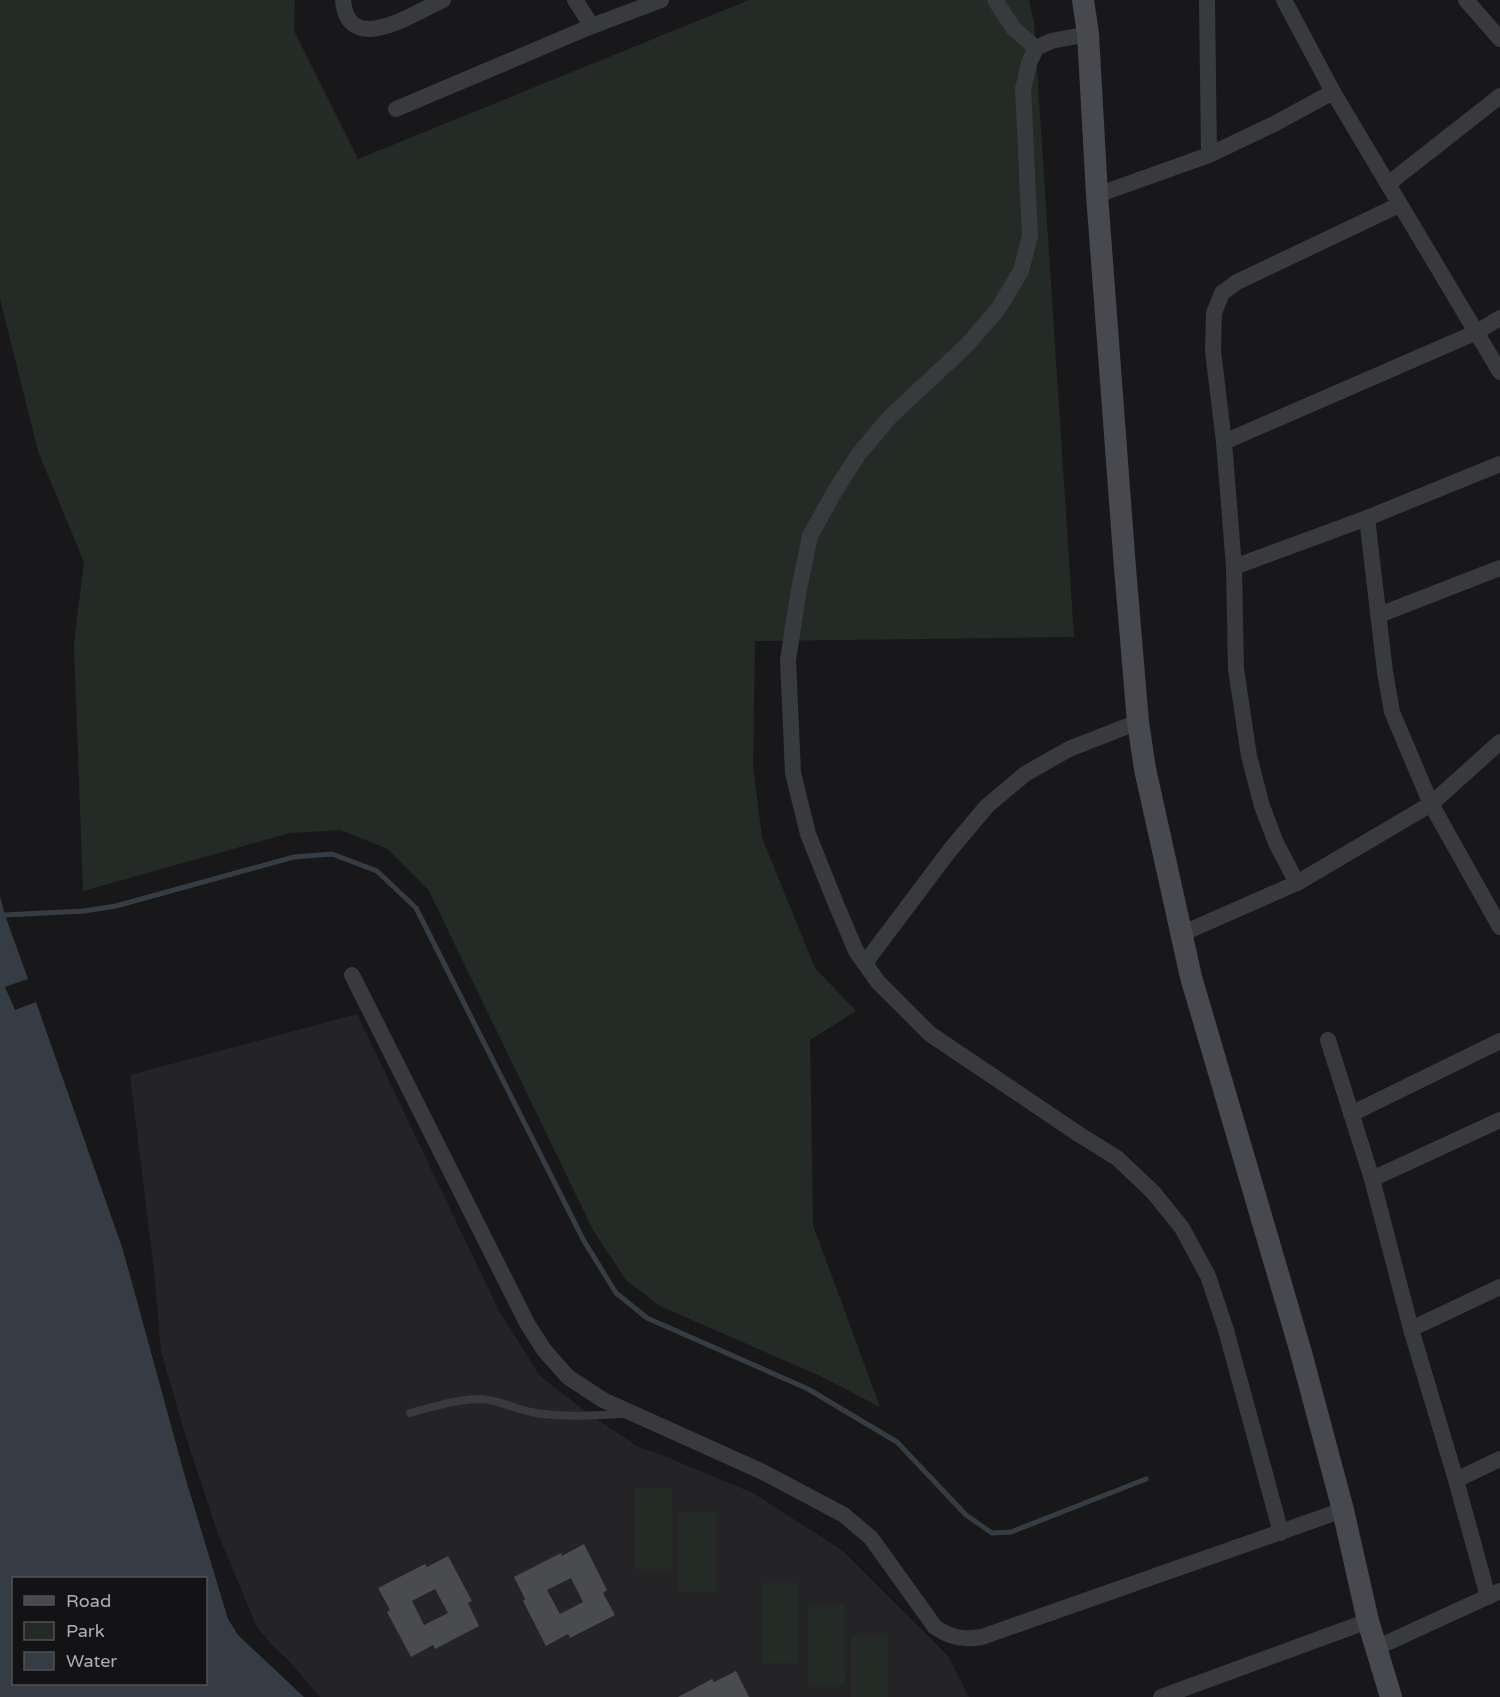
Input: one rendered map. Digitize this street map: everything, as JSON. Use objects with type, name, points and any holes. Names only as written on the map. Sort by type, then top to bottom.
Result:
[{"type":"main road","points":[[1083,0],[1088,34],[1097,195],[1138,722],[1145,770],[1191,977],[1300,1349],[1343,1510],[1368,1621],[1391,1697]]},
{"type":"street","points":[[343,0],[347,19],[358,28],[370,30],[387,26],[443,0]]},
{"type":"street","points":[[575,0],[592,26]]},
{"type":"street","points":[[396,109],[592,26],[661,0]]},
{"type":"street","points":[[995,0],[1014,29],[1036,48]]},
{"type":"street","points":[[1207,0],[1209,155]]},
{"type":"street","points":[[1284,0],[1333,92],[1500,372]]},
{"type":"street","points":[[1466,0],[1500,39]]},
{"type":"street","points":[[1088,34],[1050,41],[1036,48],[1029,63],[1023,89],[1030,236],[1021,271],[998,309],[967,345],[889,418],[858,455],[810,536],[788,660],[793,773],[808,834],[856,951],[878,982],[930,1034],[1118,1158],[1153,1192],[1182,1228],[1208,1275],[1226,1330],[1281,1533]]},
{"type":"street","points":[[1097,195],[1209,155],[1274,124],[1333,92]]},
{"type":"street","points":[[1388,184],[1500,96]]},
{"type":"street","points":[[1297,883],[1276,843],[1262,806],[1249,756],[1236,669],[1234,567],[1224,442],[1213,351],[1214,313],[1222,294],[1237,282],[1399,205]]},
{"type":"street","points":[[1224,442],[1477,332],[1500,318]]},
{"type":"street","points":[[1234,567],[1367,518],[1500,464]]},
{"type":"street","points":[[1367,518],[1392,712],[1431,804],[1500,927]]},
{"type":"street","points":[[1379,615],[1500,568]]},
{"type":"street","points":[[865,963],[950,850],[987,806],[1025,774],[1069,749],[1138,722]]},
{"type":"street","points":[[1181,934],[1297,883],[1431,804],[1500,742]]},
{"type":"street","points":[[352,975],[528,1325],[544,1350],[568,1377],[603,1400],[763,1472],[844,1515],[871,1538],[935,1627],[956,1638],[982,1637],[1343,1510]]},
{"type":"street","points":[[1328,1040],[1372,1179],[1411,1329],[1456,1479],[1494,1594],[1376,1648]]},
{"type":"street","points":[[1351,1114],[1500,1041]]},
{"type":"street","points":[[1372,1179],[1500,1120]]},
{"type":"street","points":[[1411,1329],[1500,1287]]},
{"type":"street","points":[[1456,1479],[1500,1459]]},
{"type":"street","points":[[1161,1697],[1368,1621]]},
{"type":"lane","points":[[410,1413],[452,1402],[484,1399],[532,1413],[562,1415],[632,1413]]},
{"type":"shaded area","points":[[357,1014],[499,1311],[540,1376],[593,1417],[638,1447],[753,1493],[843,1551],[948,1656],[969,1697],[320,1697],[271,1644],[257,1627],[218,1534],[184,1431],[161,1351],[154,1271],[130,1075]]},
{"type":"green space","points":[[0,0],[295,0],[294,31],[358,159],[749,0],[1029,0],[1034,23],[1074,637],[755,641],[753,766],[762,838],[815,968],[856,1011],[810,1040],[813,1225],[880,1407],[820,1376],[660,1306],[626,1280],[594,1232],[429,891],[388,849],[340,830],[290,833],[83,891],[74,644],[84,562],[38,451],[0,299]]},
{"type":"green space","points":[[635,1488],[672,1488],[672,1569],[635,1569]]},
{"type":"green space","points":[[679,1512],[716,1512],[716,1592],[679,1592]]},
{"type":"green space","points":[[761,1583],[798,1583],[798,1663],[762,1663]]},
{"type":"green space","points":[[808,1605],[844,1605],[845,1685],[808,1685]]},
{"type":"green space","points":[[851,1636],[888,1636],[888,1697],[851,1697]]},
{"type":"water","points":[[0,896],[28,979],[5,987],[15,1010],[36,1002],[123,1250],[184,1473],[228,1619],[238,1635],[304,1697],[0,1697]]},
{"type":"building","points":[[584,1544],[607,1590],[603,1593],[615,1615],[570,1638],[568,1634],[546,1646],[523,1601],[525,1599],[514,1577],[561,1553],[562,1556]],"holes":[[[571,1578],[583,1602],[560,1614],[547,1590]]]},
{"type":"building","points":[[448,1556],[472,1601],[468,1603],[479,1626],[435,1649],[433,1645],[411,1657],[387,1612],[390,1610],[378,1588],[425,1564],[427,1567]],"holes":[[[435,1589],[448,1613],[424,1625],[412,1601]]]},
{"type":"building","points":[[736,1671],[749,1697],[678,1697],[712,1679],[714,1682]]},
{"type":"waterway","points":[[4,915],[84,911],[116,906],[294,857],[332,854],[377,871],[416,908],[584,1241],[616,1293],[647,1318],[808,1389],[897,1442],[966,1515],[992,1533],[1011,1532],[1146,1479]]}]
